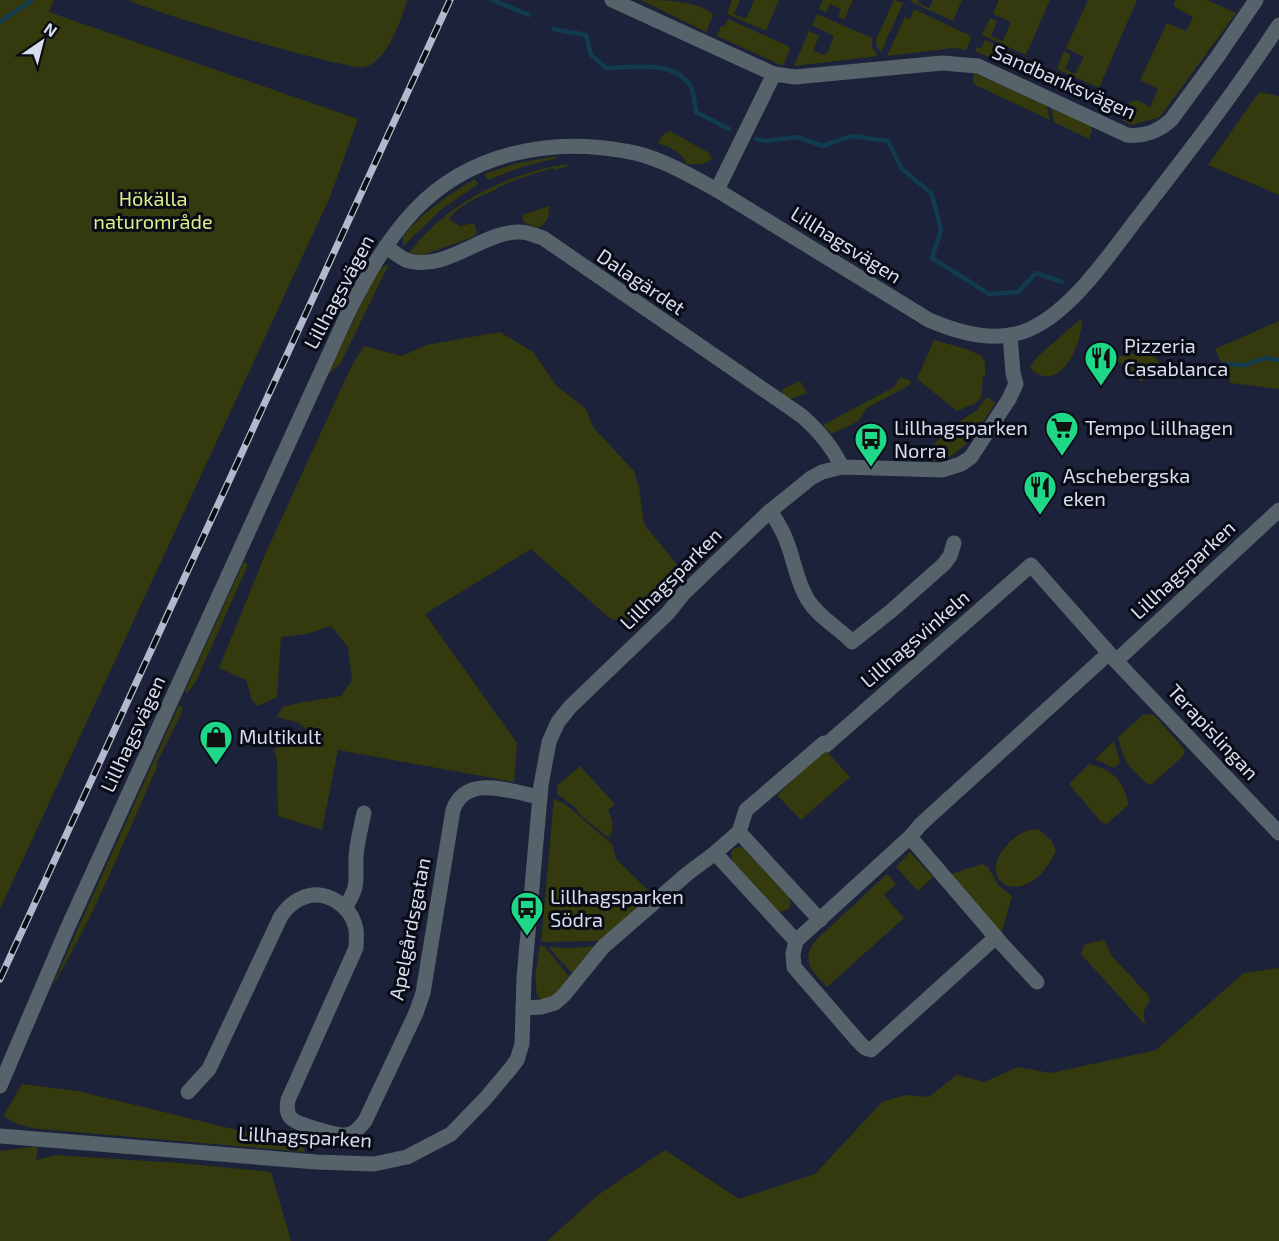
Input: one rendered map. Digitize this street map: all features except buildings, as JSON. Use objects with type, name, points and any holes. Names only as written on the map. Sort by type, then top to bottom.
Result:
[{"type":"street","points":[[612,0],[774,74],[717,190]]},
{"type":"street","name":"Sandbanksvägen","points":[[774,74],[795,77],[961,63],[978,66],[1127,135],[1136,136],[1163,127],[1171,120],[1256,0]]},
{"type":"street","name":"Lillhagsvägen","points":[[0,1086],[68,928],[357,294],[386,246],[415,210],[462,173],[507,154],[544,148],[584,147],[627,151],[684,172],[717,190],[929,320],[952,330],[989,336],[1010,335],[1029,330],[1040,324],[1075,295],[1189,154],[1252,67],[1279,25]]},
{"type":"street","name":"Dalagärdet","points":[[386,246],[407,261],[422,263],[441,259],[512,233],[528,233],[543,238],[802,416],[816,428],[833,449],[842,467]]},
{"type":"street","name":"Lillhagsparken","points":[[0,1136],[374,1164],[407,1157],[451,1134],[511,1068],[517,1060],[522,1044],[526,946],[540,797],[549,742],[558,722],[570,707],[668,613],[683,594],[770,511],[811,478],[822,472],[842,467],[942,470],[961,464],[971,457],[1009,399],[1016,384],[1010,335]]},
{"type":"street","name":"Lillhagsparken","points":[[796,941],[930,816],[1279,510]]},
{"type":"street","name":"Lillhagsvinkeln","points":[[770,511],[789,547],[807,599],[817,612],[852,642],[944,564],[950,556],[954,543]]},
{"type":"street","name":"Lillhagsvinkeln","points":[[739,832],[746,810],[824,743],[826,745],[829,743],[1031,565],[1112,657]]},
{"type":"street","name":"Terapislingan","points":[[1112,657],[1279,833]]},
{"type":"street","name":"Apelgårdsgatan","points":[[345,908],[356,929],[356,948],[288,1100],[287,1109],[291,1119],[302,1124],[345,1135],[355,1132],[365,1121],[416,1013],[423,993],[453,810],[457,800],[466,791],[479,787],[540,797]]},
{"type":"street","points":[[188,1092],[209,1069],[281,916],[287,908],[302,898],[316,895],[327,897],[345,908],[352,897],[357,882],[356,859],[364,813]]},
{"type":"street","points":[[523,1008],[555,1003],[603,947],[739,832],[820,920]]},
{"type":"street","points":[[910,837],[996,938],[1038,982]]},
{"type":"street","points":[[715,853],[796,941],[792,954],[794,967],[858,1041],[871,1050],[996,938]]},
{"type":"green space","name":"Hökälla naturområde","points":[[0,0],[54,0],[49,12],[358,119],[330,197],[0,909]]},
{"type":"green space","points":[[128,0],[407,0],[397,29],[387,48],[380,57],[365,67],[325,60],[249,40]]},
{"type":"green space","points":[[641,0],[669,1],[699,6],[713,15],[706,32]]},
{"type":"green space","points":[[732,0],[740,0],[734,14],[746,19],[754,0],[779,0],[766,31],[727,14]]},
{"type":"green space","points":[[823,0],[853,0],[844,20],[838,17],[841,9],[830,4],[826,12],[819,9]]},
{"type":"green space","points":[[894,0],[903,3],[881,52],[876,40]]},
{"type":"green space","points":[[911,0],[919,0],[918,3],[929,8],[933,0],[962,0],[953,21]]},
{"type":"green space","points":[[999,0],[1050,0],[1026,55],[982,35],[990,18],[997,21],[991,36],[1003,41],[1011,22],[993,14]]},
{"type":"green space","points":[[1088,0],[1137,0],[1099,88],[1057,69],[1064,51],[1071,55],[1065,69],[1075,74],[1084,57],[1066,48]]},
{"type":"green space","points":[[1176,0],[1207,0],[1236,13],[1160,117],[1132,125],[1123,121],[1122,117],[1128,120],[1132,112],[1127,108],[1130,102],[1138,100],[1150,107],[1158,89],[1140,80],[1167,23],[1186,31],[1193,17],[1173,6]]},
{"type":"green space","points":[[914,9],[969,35],[971,39],[966,50],[954,48],[887,56],[905,17],[910,19]]},
{"type":"green space","points":[[817,14],[872,38],[872,48],[878,56],[794,66],[809,31],[819,36],[813,51],[826,55],[834,36],[812,25]]},
{"type":"green space","points":[[728,19],[788,46],[790,49],[783,66],[717,36],[721,26],[724,27]]},
{"type":"green space","points":[[985,40],[1040,66],[1044,72],[1040,81],[975,51],[977,47],[981,48]]},
{"type":"green space","points":[[974,73],[1047,106],[1050,120],[973,84]]},
{"type":"green space","points":[[1059,74],[1116,101],[1113,114],[1049,85],[1051,82],[1055,83]]},
{"type":"green space","points":[[1259,92],[1279,96],[1279,195],[1208,165]]},
{"type":"green space","points":[[1051,108],[1091,126],[1089,139],[1054,122]]},
{"type":"green space","points":[[670,131],[709,153],[712,159],[703,164],[686,164],[679,153],[658,143],[663,135]]},
{"type":"green space","points":[[558,156],[488,180],[485,176],[487,173],[518,163]]},
{"type":"green space","points":[[567,164],[568,166],[539,172],[503,185],[460,208],[450,217],[450,220],[460,226],[474,223],[477,233],[473,237],[423,255],[409,253],[441,219],[479,194],[522,175]]},
{"type":"green space","points":[[475,179],[478,184],[442,209],[403,246],[403,236],[419,219],[446,197]]},
{"type":"green space","points":[[549,206],[547,219],[537,228],[524,222],[522,215]]},
{"type":"green space","points":[[389,264],[340,364],[327,375],[372,282],[381,268]]},
{"type":"green space","points":[[1082,318],[1079,340],[1068,363],[1060,371],[1051,376],[1041,375],[1030,368],[1037,357]]},
{"type":"green space","points":[[1279,321],[1279,389],[1231,383],[1215,349]]},
{"type":"green space","points":[[500,332],[533,352],[556,385],[586,409],[593,427],[634,471],[639,487],[644,524],[678,566],[639,618],[612,620],[531,549],[425,614],[517,743],[514,782],[338,750],[322,830],[278,816],[277,761],[274,750],[286,741],[300,738],[307,730],[299,723],[277,717],[278,714],[286,706],[341,696],[352,680],[348,647],[331,626],[307,634],[281,637],[277,697],[258,706],[252,700],[246,680],[219,668],[267,550],[351,367],[364,346],[402,356],[426,345]]},
{"type":"green space","points":[[934,340],[982,356],[985,362],[985,376],[983,376],[981,398],[976,403],[957,411],[917,379]]},
{"type":"green space","points":[[1132,353],[1155,357],[1160,363],[1141,382],[1124,364],[1117,361],[1100,375],[1095,369],[1113,358]]},
{"type":"green space","points":[[901,377],[911,381],[910,385],[867,408],[858,421],[831,434],[823,425],[894,387]]},
{"type":"green space","points":[[800,381],[807,393],[790,399],[781,393],[783,389]]},
{"type":"green space","points":[[987,397],[995,403],[968,442],[949,457],[927,461],[928,449],[960,421],[977,410]]},
{"type":"green space","points":[[244,561],[248,565],[195,683],[187,693],[185,691]]},
{"type":"green space","points":[[179,705],[183,708],[181,714],[156,764],[158,765],[108,878],[51,988]]},
{"type":"green space","points":[[1144,714],[1154,715],[1185,750],[1183,756],[1151,785],[1128,764],[1118,737]]},
{"type":"green space","points":[[1114,741],[1120,762],[1114,768],[1095,759]]},
{"type":"green space","points":[[823,751],[828,753],[850,777],[801,820],[777,795]]},
{"type":"green space","points":[[1089,764],[1111,773],[1124,790],[1128,805],[1107,824],[1101,822],[1069,784]]},
{"type":"green space","points":[[580,766],[615,804],[608,810],[613,824],[609,838],[557,794],[557,786]]},
{"type":"green space","points":[[554,799],[565,804],[612,844],[616,859],[652,894],[600,941],[541,942]]},
{"type":"green space","points":[[1038,829],[1052,841],[1056,851],[1044,871],[1031,882],[1018,887],[1007,885],[999,879],[996,869],[999,857],[1015,837],[1026,831]]},
{"type":"green space","points":[[742,847],[788,896],[791,904],[788,909],[780,912],[775,909],[732,862],[731,852],[735,848]]},
{"type":"green space","points":[[910,852],[933,877],[918,891],[896,867]]},
{"type":"green space","points":[[982,864],[988,867],[998,885],[1012,896],[1000,933],[951,874]]},
{"type":"green space","points":[[887,874],[896,884],[884,895],[904,918],[827,987],[810,966],[811,948],[815,941]]},
{"type":"green space","points":[[1104,940],[1112,956],[1149,996],[1150,1001],[1144,1013],[1146,1026],[1081,954],[1085,944]]},
{"type":"green space","points":[[540,946],[544,946],[569,976],[555,994],[543,1000],[537,996],[535,975]]},
{"type":"green space","points":[[594,946],[572,973],[548,947],[574,948]]},
{"type":"green space","points":[[1279,968],[1279,1241],[547,1241],[598,1195],[665,1150],[739,1199],[815,1174],[882,1102],[905,1095],[929,1097],[957,1075],[984,1082],[1018,1067],[1051,1073],[1156,1050],[1244,973]]},
{"type":"green space","points":[[22,1084],[78,1091],[302,1146],[305,1152],[25,1126],[4,1115]]},
{"type":"green space","points":[[38,1146],[36,1160],[55,1155],[271,1172],[291,1241],[0,1241],[0,1151]]},
{"type":"waterway","points":[[0,22],[32,0]]},
{"type":"waterway","points":[[492,0],[529,15]]},
{"type":"waterway","points":[[554,29],[586,35],[591,55],[606,68],[651,67],[673,71],[690,85],[696,112],[729,129]]},
{"type":"waterway","points":[[756,139],[765,141],[798,137],[822,146],[852,136],[888,141],[902,169],[932,194],[941,230],[932,258],[989,294],[1018,292],[1036,273],[1062,282]]},
{"type":"waterway","points":[[1223,364],[1246,365],[1265,358],[1279,360]]},
{"type":"railway","points":[[0,979],[450,0]]},
{"type":"place","name":"Pizzeria Casablanca","points":[[1101,387]]},
{"type":"place","name":"Tempo Lillhagen","points":[[1062,457]]},
{"type":"place","name":"Lillhagsparken Norra","points":[[871,468]]},
{"type":"place","name":"Aschebergska eken","points":[[1040,516]]},
{"type":"place","name":"Multikult","points":[[216,766]]},
{"type":"place","name":"Lillhagsparken Södra","points":[[527,937]]}]
